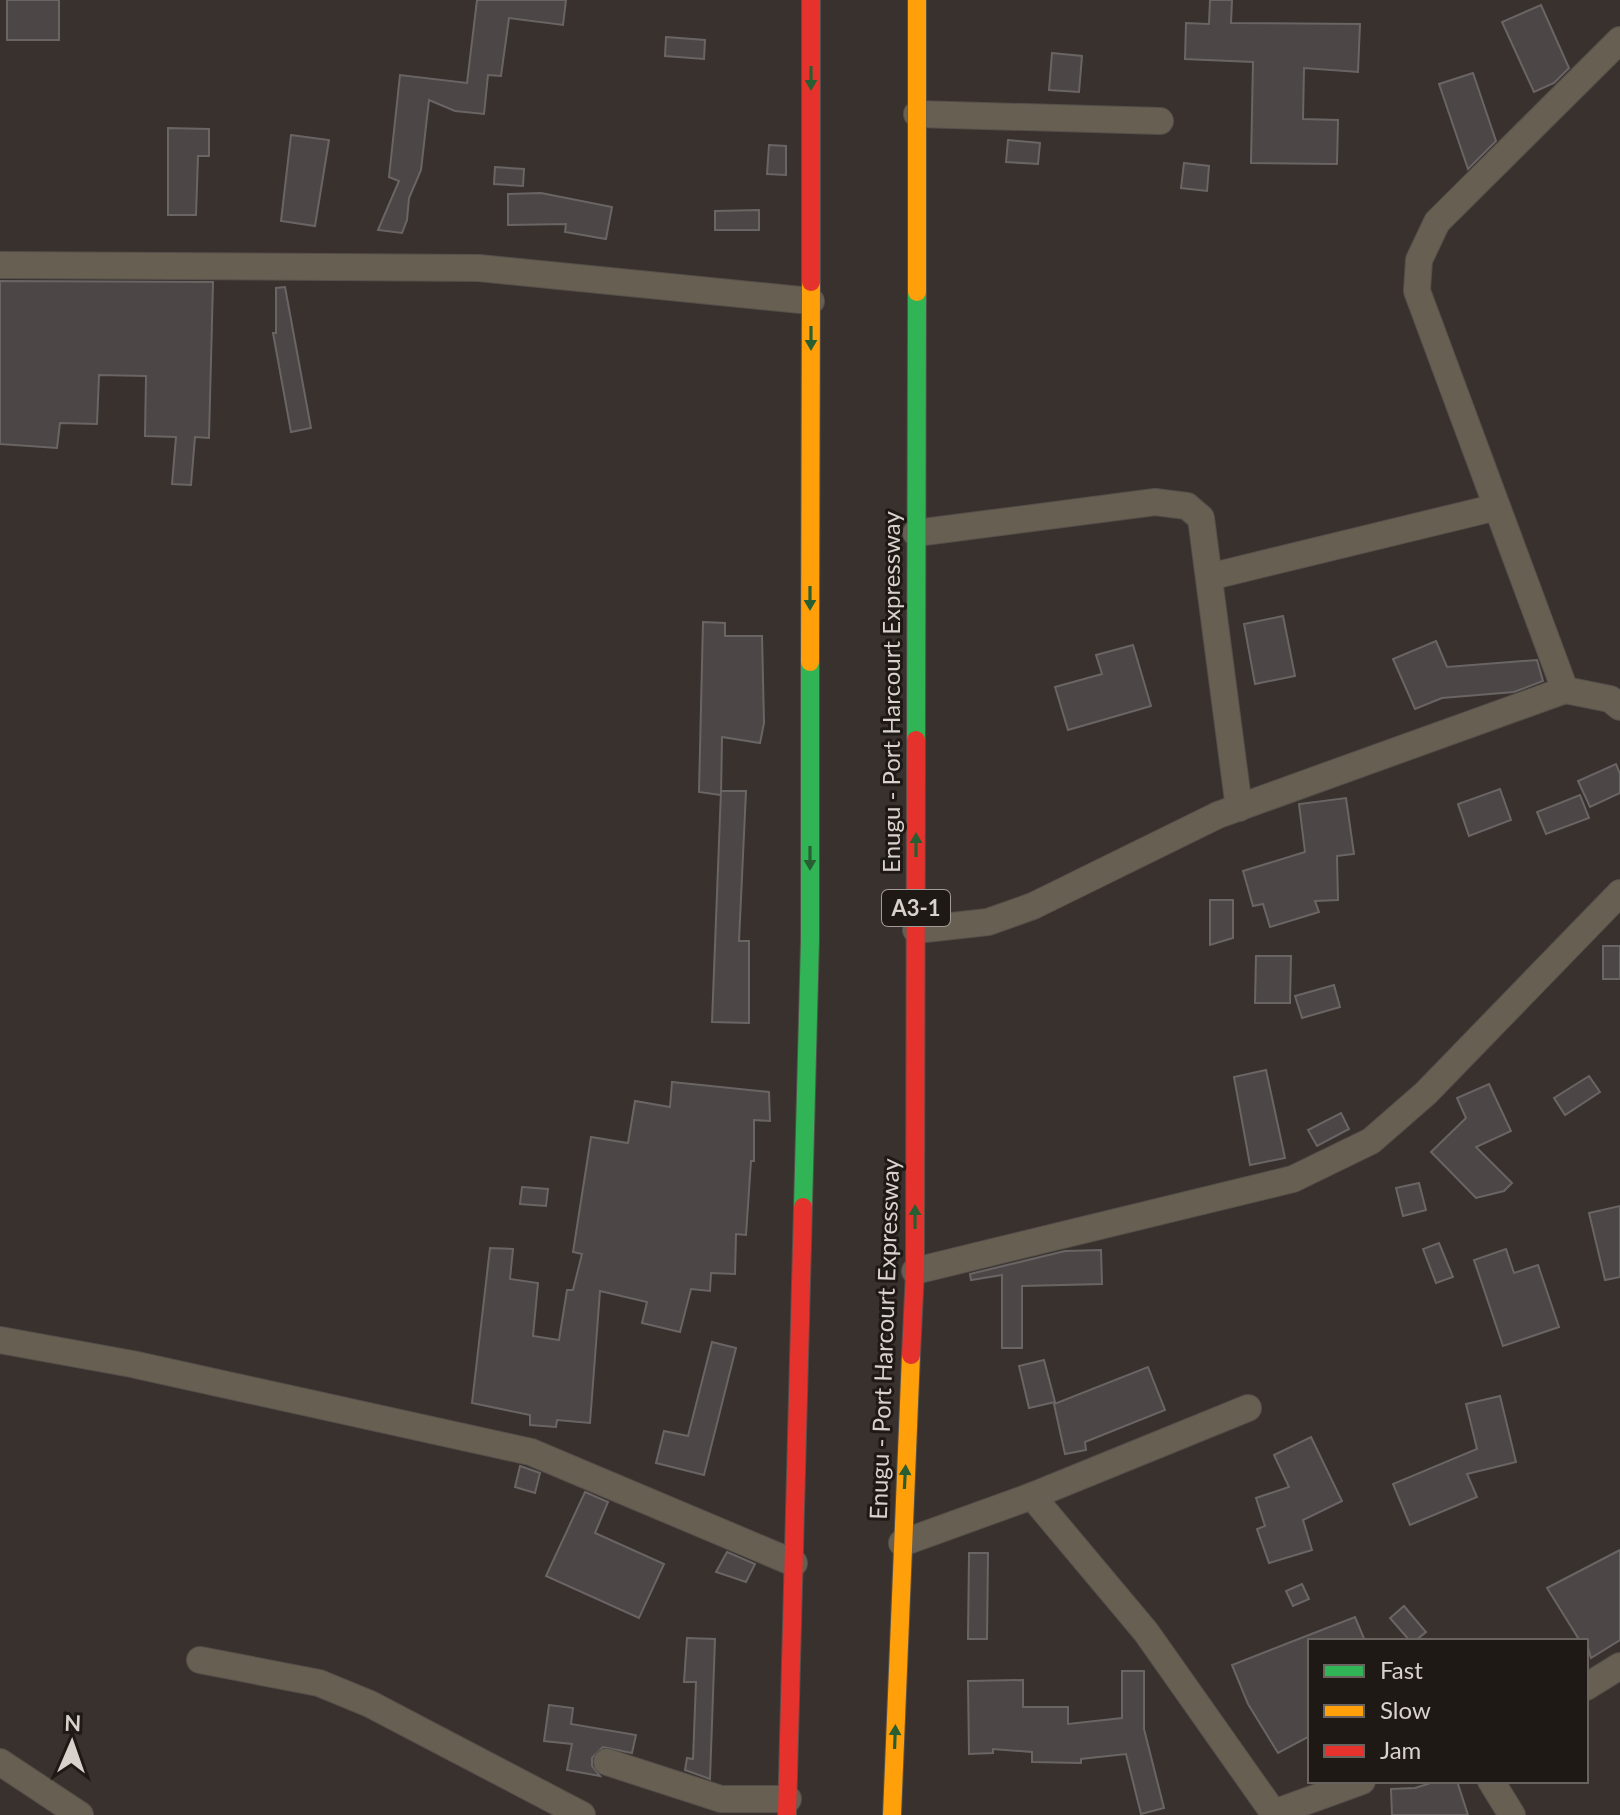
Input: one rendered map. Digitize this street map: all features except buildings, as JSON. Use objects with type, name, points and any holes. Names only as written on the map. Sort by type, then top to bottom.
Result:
[{"type":"highway","points":[[787,1807],[810,940],[811,0]]},
{"type":"highway","name":"Enugu - Port Harcourt Expressway","points":[[892,1815],[915,1271],[917,0]]},
{"type":"street","points":[[1565,690],[1417,291],[1419,260],[1437,222],[1620,40]]},
{"type":"street","points":[[917,114],[1160,121]]},
{"type":"street","points":[[0,265],[479,268],[811,301]]},
{"type":"street","points":[[916,533],[1170,502],[1187,506],[1201,518],[1239,808]]},
{"type":"street","points":[[1209,577],[1497,507]]},
{"type":"street","points":[[916,930],[988,922],[1033,906],[1239,808],[1565,690],[1610,699],[1620,707]]},
{"type":"street","points":[[915,1271],[1293,1179],[1371,1141],[1426,1093],[1620,893]]},
{"type":"street","points":[[0,1340],[132,1364],[531,1452],[794,1563]]},
{"type":"street","points":[[902,1543],[1032,1496],[1248,1408]]},
{"type":"street","points":[[1032,1496],[1146,1632],[1274,1814],[1357,1783]]},
{"type":"street","points":[[200,1660],[319,1683],[370,1704],[582,1815]]},
{"type":"street","points":[[1588,1686],[1620,1666]]},
{"type":"street","points":[[0,1762],[80,1815]]},
{"type":"street","points":[[607,1762],[721,1799],[787,1807]]},
{"type":"street","points":[[1492,1783],[1512,1815]]},
{"type":"traffic: fast","points":[[916,740],[917,292]]},
{"type":"traffic: fast","points":[[803,1207],[810,940],[810,662]]},
{"type":"traffic: slow","points":[[917,0],[917,292]]},
{"type":"traffic: slow","points":[[810,662],[811,282]]},
{"type":"traffic: slow","points":[[892,1815],[911,1355]]},
{"type":"traffic: jam","points":[[811,0],[811,282]]},
{"type":"traffic: jam","points":[[911,1355],[915,1271],[916,740]]},
{"type":"traffic: jam","points":[[787,1815],[803,1207]]}]
